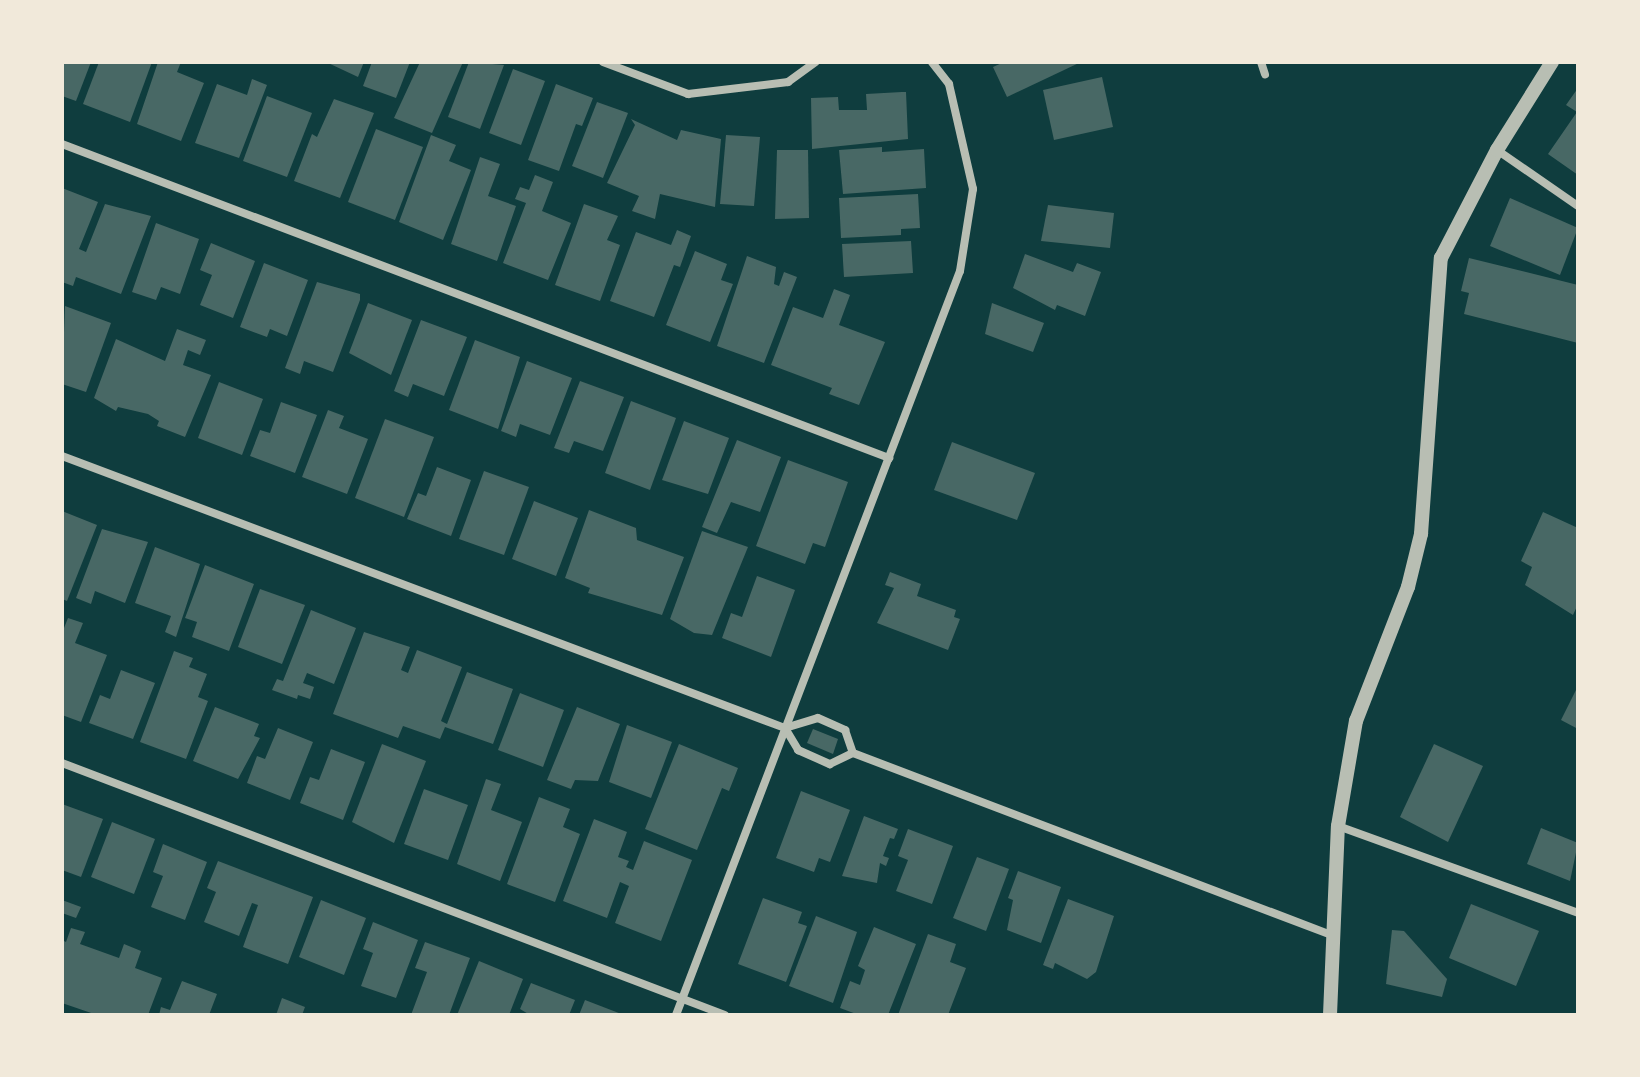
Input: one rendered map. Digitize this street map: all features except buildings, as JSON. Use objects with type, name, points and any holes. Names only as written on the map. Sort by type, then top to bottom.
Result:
[{"type":"street","points":[[603,62],[688,94],[788,82],[816,62]]},
{"type":"street","points":[[676,1015],[960,271],[973,189],[949,84],[932,62]]},
{"type":"street","points":[[1261,62],[1265,74]]},
{"type":"street","points":[[1330,1015],[1338,826],[1356,721],[1408,587],[1421,534],[1441,258],[1497,150],[1552,62]]},
{"type":"street","points":[[62,144],[889,458]]},
{"type":"street","points":[[1497,150],[1578,206]]},
{"type":"street","points":[[62,456],[785,728],[818,718],[845,730],[853,753]]},
{"type":"street","points":[[785,728],[798,750],[830,764],[853,753],[1334,936]]},
{"type":"street","points":[[62,763],[725,1015]]},
{"type":"street","points":[[1338,826],[1578,913]]}]
